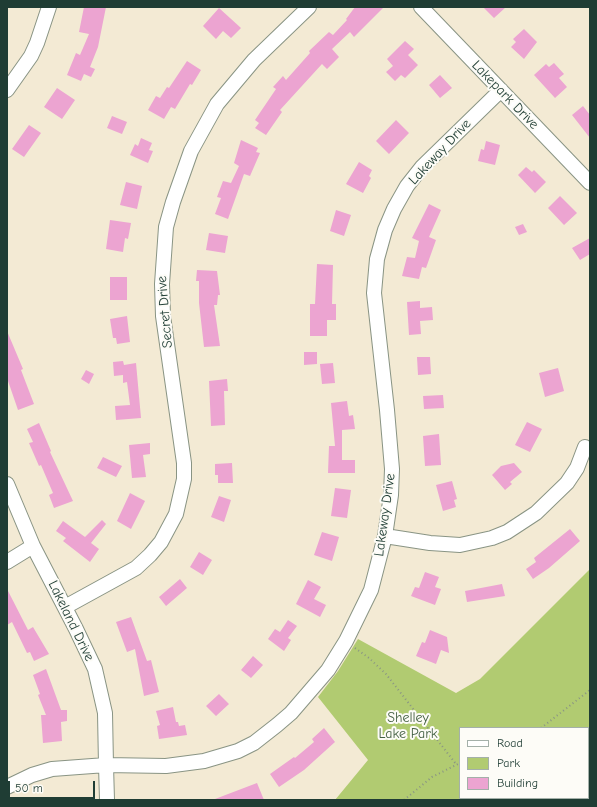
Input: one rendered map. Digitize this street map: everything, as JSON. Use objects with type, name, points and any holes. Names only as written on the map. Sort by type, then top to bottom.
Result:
[{"type":"street","points":[[7,90],[31,56],[40,35],[49,7]]},
{"type":"street","name":"Secret Drive","points":[[65,607],[136,568],[161,542],[176,514],[184,479],[184,463],[163,316],[162,278],[166,227],[173,202],[191,152],[217,104],[254,60],[309,7]]},
{"type":"street","name":"Lakepark Drive","points":[[421,7],[590,183]]},
{"type":"street","name":"Lakeway Drive","points":[[7,787],[20,780],[46,771],[65,767],[106,765],[166,766],[190,764],[220,757],[248,746],[277,725],[291,713],[328,670],[346,641],[371,590],[385,536],[391,495],[392,469],[389,425],[374,292],[377,259],[384,230],[407,186],[422,167],[500,90]]},
{"type":"street","points":[[385,536],[430,543],[460,545],[492,538],[507,532],[536,513],[567,483],[577,468],[585,447]]},
{"type":"street","name":"Lakeland Drive","points":[[7,484],[33,546],[95,669],[105,713],[107,800]]},
{"type":"street","points":[[7,562],[33,546]]},
{"type":"path","points":[[346,641],[369,658],[386,674],[456,764]]},
{"type":"path","points":[[542,727],[590,690]]},
{"type":"path","points":[[404,800],[432,777],[459,763]]},
{"type":"green space","name":"Shelley Lake Park","points":[[590,569],[590,800],[335,800],[368,760],[318,697],[338,671],[358,639],[456,693],[480,679]]},
{"type":"water","points":[[590,750],[590,800],[522,800],[589,799]]},
{"type":"building","points":[[84,7],[106,7],[98,47],[90,67],[95,69],[91,77],[84,74],[81,81],[67,75],[76,53],[80,55],[89,34],[79,32]]},
{"type":"building","points":[[355,7],[384,7],[354,37],[350,32],[332,49],[339,57],[327,69],[322,64],[280,110],[282,112],[266,135],[255,128],[259,123],[255,120],[276,89],[273,87],[283,76],[286,80],[310,53],[309,51],[329,32],[333,35],[347,20],[346,19]]},
{"type":"building","points":[[483,7],[506,7],[494,18]]},
{"type":"building","points":[[219,8],[241,28],[231,38],[223,31],[216,39],[203,26]]},
{"type":"building","points":[[524,29],[537,42],[524,59],[511,47],[516,42],[513,39]]},
{"type":"building","points":[[405,41],[414,49],[408,55],[418,65],[405,78],[401,75],[395,81],[386,72],[393,66],[387,59]]},
{"type":"building","points":[[187,61],[201,70],[192,85],[190,84],[175,109],[171,107],[164,119],[148,110],[156,96],[160,98],[167,87],[169,88]]},
{"type":"building","points":[[554,63],[564,74],[559,78],[567,87],[555,98],[534,75],[546,64],[549,67]]},
{"type":"building","points":[[440,75],[452,88],[440,98],[429,85]]},
{"type":"building","points":[[57,88],[75,100],[62,119],[44,107]]},
{"type":"building","points":[[583,106],[590,115],[590,138],[572,115]]},
{"type":"building","points":[[112,116],[127,122],[122,134],[107,128]]},
{"type":"building","points":[[396,120],[409,133],[389,154],[376,141]]},
{"type":"building","points":[[29,125],[41,133],[24,157],[12,149]]},
{"type":"building","points":[[141,138],[152,143],[149,150],[153,151],[148,163],[130,155],[135,144],[138,146]]},
{"type":"building","points":[[241,140],[258,148],[256,152],[260,153],[250,176],[244,174],[228,219],[215,214],[221,198],[217,197],[223,181],[231,183],[239,166],[234,163]]},
{"type":"building","points":[[486,141],[500,145],[495,165],[478,161],[481,149],[484,150]]},
{"type":"building","points":[[359,162],[372,170],[369,176],[371,178],[363,193],[346,184]]},
{"type":"building","points":[[526,167],[532,172],[534,170],[546,182],[535,193],[518,175]]},
{"type":"building","points":[[126,182],[142,186],[137,209],[120,205]]},
{"type":"building","points":[[560,196],[577,213],[564,225],[548,208]]},
{"type":"building","points":[[429,204],[441,210],[429,237],[436,240],[426,268],[422,267],[419,279],[402,276],[407,257],[415,258],[419,241],[412,238]]},
{"type":"building","points":[[336,210],[351,215],[344,236],[330,231]]},
{"type":"building","points":[[110,220],[131,223],[128,239],[125,238],[123,252],[106,249]]},
{"type":"building","points":[[523,224],[527,232],[519,235],[515,227]]},
{"type":"building","points":[[209,233],[228,236],[225,253],[206,250]]},
{"type":"building","points":[[590,238],[590,254],[580,260],[572,248]]},
{"type":"building","points":[[317,264],[333,265],[332,304],[336,304],[336,320],[327,320],[327,336],[310,336],[310,304],[315,304]]},
{"type":"building","points":[[197,270],[217,271],[220,295],[218,295],[217,305],[214,305],[220,346],[204,347],[199,303],[199,281],[196,281]]},
{"type":"building","points":[[110,277],[127,277],[127,300],[110,300]]},
{"type":"building","points":[[420,301],[420,308],[432,307],[433,320],[420,321],[421,334],[409,335],[407,302]]},
{"type":"building","points":[[127,316],[130,342],[117,344],[116,338],[113,338],[110,319]]},
{"type":"building","points":[[7,331],[23,369],[21,370],[34,404],[18,410],[7,378]]},
{"type":"building","points":[[304,352],[317,352],[317,364],[304,365]]},
{"type":"building","points":[[417,357],[430,357],[431,374],[418,375]]},
{"type":"building","points":[[123,361],[124,365],[136,363],[141,418],[116,420],[115,406],[130,405],[127,382],[123,383],[123,375],[114,376],[113,362]]},
{"type":"building","points":[[333,363],[335,383],[322,384],[320,364]]},
{"type":"building","points":[[558,368],[564,391],[545,397],[539,373]]},
{"type":"building","points":[[86,370],[94,374],[89,384],[81,379]]},
{"type":"building","points":[[227,379],[228,391],[224,391],[225,425],[211,426],[209,381]]},
{"type":"building","points":[[443,395],[444,408],[424,409],[423,396]]},
{"type":"building","points":[[347,401],[349,416],[353,415],[355,429],[342,430],[342,460],[355,460],[355,473],[328,473],[329,446],[335,446],[331,403]]},
{"type":"building","points":[[527,422],[542,429],[530,452],[515,445]]},
{"type":"building","points":[[39,423],[51,451],[50,452],[73,501],[54,508],[49,495],[53,493],[41,465],[39,466],[29,443],[33,442],[27,429]]},
{"type":"building","points":[[439,434],[441,465],[425,466],[423,436]]},
{"type":"building","points":[[150,443],[150,454],[143,455],[146,477],[132,478],[129,445]]},
{"type":"building","points":[[103,457],[122,466],[116,477],[97,468]]},
{"type":"building","points":[[232,463],[233,483],[218,483],[218,475],[215,475],[215,464]]},
{"type":"building","points":[[514,463],[522,472],[510,482],[512,484],[505,490],[492,475],[501,466]]},
{"type":"building","points":[[452,481],[457,499],[454,500],[456,507],[443,511],[436,485]]},
{"type":"building","points":[[335,488],[351,490],[347,518],[331,516]]},
{"type":"building","points":[[130,493],[145,501],[131,529],[117,521]]},
{"type":"building","points":[[219,496],[231,500],[224,522],[211,517]]},
{"type":"building","points":[[102,520],[106,524],[91,543],[99,549],[90,562],[63,541],[66,538],[56,531],[63,521],[85,537]]},
{"type":"building","points":[[570,529],[580,541],[549,568],[533,579],[526,569],[536,562],[534,558]]},
{"type":"building","points":[[322,532],[339,537],[332,561],[314,555]]},
{"type":"building","points":[[199,552],[212,560],[203,575],[190,567]]},
{"type":"building","points":[[425,572],[439,577],[435,587],[441,589],[435,605],[411,596],[415,587],[419,588]]},
{"type":"building","points":[[180,579],[187,588],[166,606],[159,597]]},
{"type":"building","points":[[308,580],[321,587],[314,599],[326,605],[320,617],[296,604]]},
{"type":"building","points":[[502,584],[505,596],[467,602],[465,591]]},
{"type":"building","points":[[7,589],[28,630],[33,627],[49,654],[34,661],[30,652],[27,653],[12,622],[7,625]]},
{"type":"building","points":[[131,617],[147,661],[151,660],[159,692],[144,696],[135,649],[127,652],[116,622]]},
{"type":"building","points":[[288,620],[297,626],[288,638],[291,640],[284,651],[268,639],[275,629],[280,632]]},
{"type":"building","points":[[430,630],[447,637],[449,653],[441,650],[436,664],[416,656],[422,642],[425,643]]},
{"type":"building","points":[[253,656],[263,665],[251,678],[241,670]]},
{"type":"building","points":[[46,669],[61,710],[67,710],[67,721],[61,722],[62,741],[43,743],[41,715],[46,715],[38,695],[40,694],[33,675]]},
{"type":"building","points":[[219,694],[229,704],[216,716],[206,706]]},
{"type":"building","points":[[173,707],[176,722],[178,722],[179,726],[185,725],[187,735],[159,739],[157,726],[160,725],[156,711]]},
{"type":"building","points":[[324,728],[335,742],[304,770],[279,787],[270,774],[294,757],[295,758],[314,742],[312,739]]},
{"type":"building","points":[[257,783],[264,800],[215,800],[215,799]]}]
